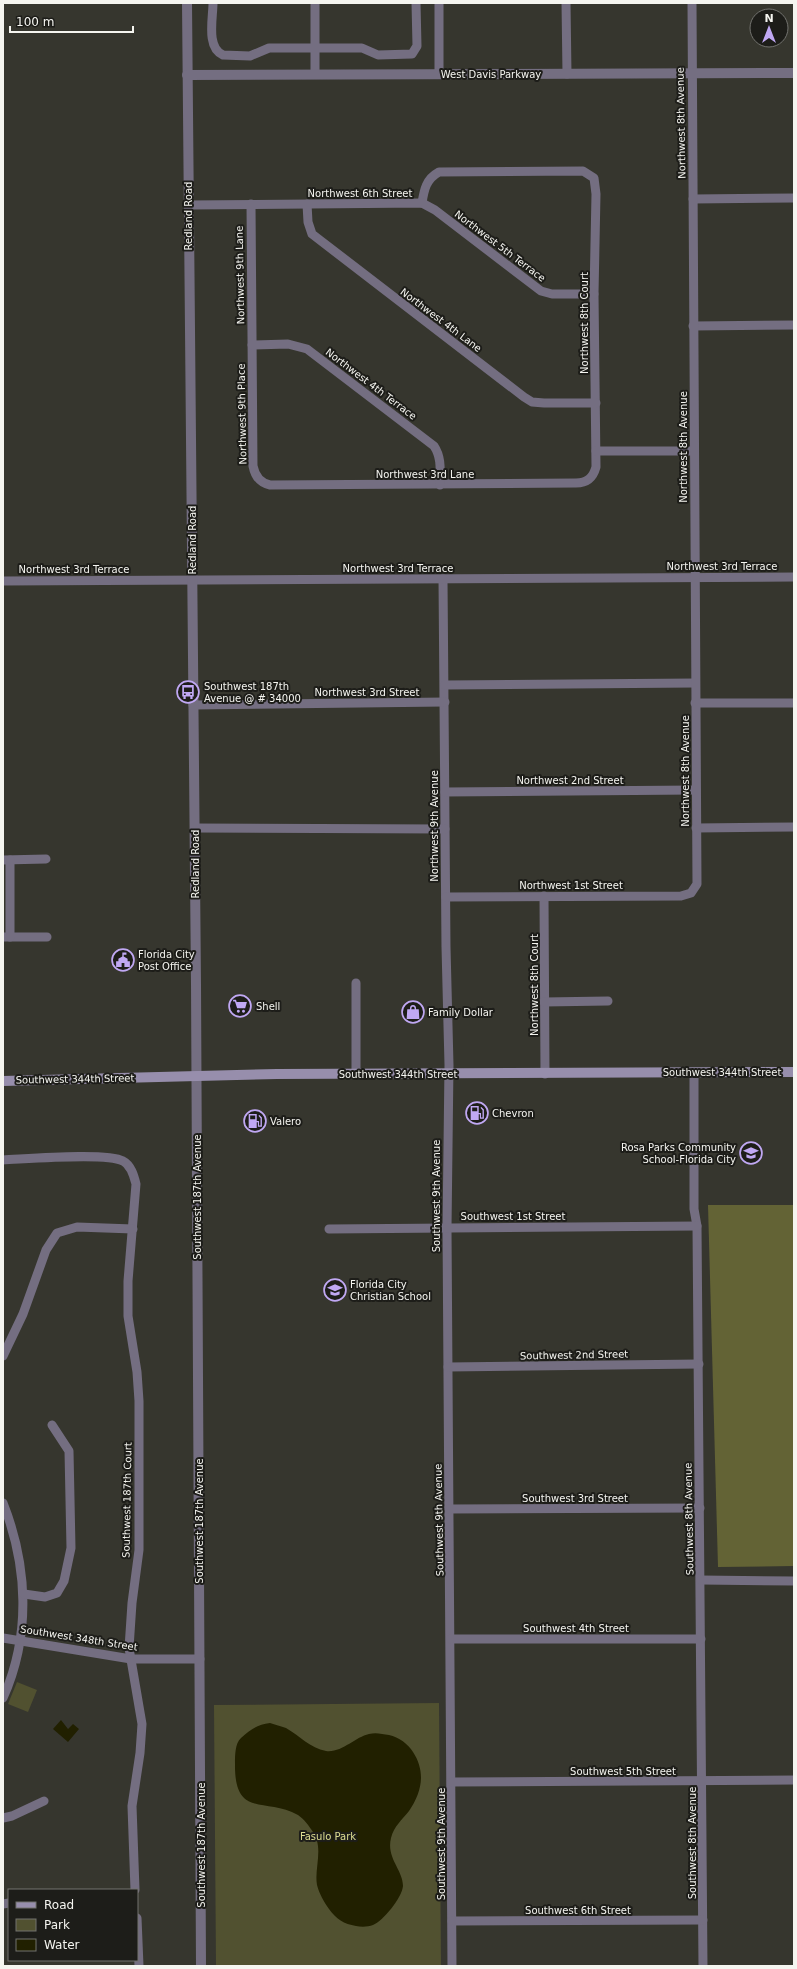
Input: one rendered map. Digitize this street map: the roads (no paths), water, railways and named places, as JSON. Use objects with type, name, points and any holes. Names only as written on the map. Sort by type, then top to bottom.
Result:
[{"type":"main road","name":"Southwest 344th Street","points":[[3,1081],[356,1074],[794,1072]]},
{"type":"street","name":"Redland Road","points":[[187,3],[197,1076]]},
{"type":"street","points":[[213,3],[213,43],[220,54],[250,56],[269,48],[362,48],[378,55],[412,54],[416,46],[416,3]]},
{"type":"street","points":[[315,3],[315,74]]},
{"type":"street","points":[[439,3],[439,74]]},
{"type":"street","points":[[566,3],[567,74]]},
{"type":"street","name":"Northwest 8th Avenue","points":[[692,3],[691,73],[697,881],[694,890]]},
{"type":"street","name":"West Davis Parkway","points":[[188,75],[794,72]]},
{"type":"street","name":"Northwest 6th Street","points":[[188,205],[422,204],[426,184],[429,178],[439,172],[583,170]]},
{"type":"street","name":"Northwest 8th Court","points":[[583,170],[594,178],[596,194],[594,294],[596,451],[595,472],[590,479]]},
{"type":"street","points":[[693,199],[794,198]]},
{"type":"street","name":"Northwest 9th Lane","points":[[251,204],[252,345]]},
{"type":"street","name":"Northwest 4th Lane","points":[[307,204],[308,222],[312,234],[524,397],[532,402],[544,403],[596,403]]},
{"type":"street","name":"Northwest 5th Terrace","points":[[422,204],[435,210],[542,291],[552,294],[594,294]]},
{"type":"street","points":[[693,326],[794,325]]},
{"type":"street","name":"Northwest 4th Terrace","points":[[252,345],[288,344],[307,349],[434,446],[439,453],[440,485]]},
{"type":"street","name":"Northwest 9th Place","points":[[252,345],[253,466],[254,472],[260,480]]},
{"type":"street","points":[[596,451],[694,451]]},
{"type":"street","name":"Northwest 3rd Lane","points":[[260,480],[270,485],[440,485],[576,483],[590,479]]},
{"type":"street","name":"Northwest 3rd Terrace","points":[[3,581],[794,577]]},
{"type":"street","name":"Northwest 9th Avenue","points":[[444,579],[445,829],[449,1074]]},
{"type":"street","points":[[445,685],[695,683]]},
{"type":"street","name":"Northwest 3rd Street","points":[[193,705],[445,702]]},
{"type":"street","points":[[696,703],[794,703]]},
{"type":"street","name":"Northwest 2nd Street","points":[[445,792],[696,790]]},
{"type":"street","points":[[696,828],[794,827]]},
{"type":"street","points":[[195,828],[445,829]]},
{"type":"street","points":[[46,859],[7,860],[7,937],[47,937]]},
{"type":"street","name":"Northwest 1st Street","points":[[446,897],[687,896],[694,890]]},
{"type":"street","name":"Northwest 8th Court","points":[[544,896],[545,1074]]},
{"type":"street","points":[[356,983],[356,1074]]},
{"type":"street","points":[[544,1002],[608,1001]]},
{"type":"street","name":"Southwest 8th Avenue","points":[[694,1073],[694,1209],[697,1226],[699,1364],[703,1781],[703,1966]]},
{"type":"street","name":"Southwest 9th Avenue","points":[[449,1074],[447,1228],[452,1782],[452,1966]]},
{"type":"street","name":"Southwest 187th Avenue","points":[[197,1076],[202,1966]]},
{"type":"street","name":"Southwest 187th Court","points":[[3,1160],[104,1156],[123,1161],[132,1171],[136,1184],[128,1281],[128,1316],[137,1372],[139,1401],[139,1550],[129,1637],[131,1659],[142,1724],[140,1753],[132,1806],[135,1889]]},
{"type":"street","name":"Southwest 1st Street","points":[[329,1228],[697,1226]]},
{"type":"street","points":[[3,1356],[24,1314],[46,1250],[57,1233],[77,1227],[133,1229]]},
{"type":"street","name":"Southwest 2nd Street","points":[[448,1367],[699,1364]]},
{"type":"street","points":[[24,1594],[45,1598],[57,1593],[64,1581],[71,1548],[69,1451],[52,1425]]},
{"type":"street","points":[[3,1503],[16,1543],[24,1594],[20,1641],[10,1683],[3,1698]]},
{"type":"street","name":"Southwest 3rd Street","points":[[449,1510],[700,1508]]},
{"type":"street","points":[[701,1580],[794,1580]]},
{"type":"street","name":"Southwest 348th Street","points":[[3,1638],[131,1659],[200,1659]]},
{"type":"street","name":"Southwest 4th Street","points":[[451,1639],[701,1639]]},
{"type":"street","name":"Southwest 5th Street","points":[[452,1782],[794,1780]]},
{"type":"street","points":[[3,1818],[12,1816],[44,1801]]},
{"type":"street","name":"Southwest 6th Street","points":[[452,1921],[703,1920]]},
{"type":"street","points":[[138,1942],[139,1966]]},
{"type":"water","points":[[61,1720],[68,1729],[73,1724],[79,1729],[68,1742],[53,1729]]},
{"type":"water","points":[[270,1723],[286,1728],[310,1745],[326,1751],[338,1750],[369,1734],[377,1733],[389,1735],[400,1739],[406,1744],[417,1759],[420,1767],[421,1782],[417,1797],[409,1811],[394,1830],[390,1845],[393,1858],[402,1880],[402,1891],[396,1903],[377,1923],[362,1927],[348,1924],[337,1918],[327,1906],[317,1885],[318,1845],[313,1832],[302,1818],[286,1810],[254,1803],[246,1799],[240,1792],[236,1781],[235,1763],[236,1750],[239,1740],[254,1728]]},
{"type":"place","name":"Southwest 187th Avenue @ # 34000","points":[[188,692]]},
{"type":"place","name":"Florida City Post Office","points":[[123,960]]},
{"type":"place","name":"Shell","points":[[240,1006]]},
{"type":"place","name":"Family Dollar","points":[[413,1012]]},
{"type":"place","name":"Chevron","points":[[477,1113]]},
{"type":"place","name":"Valero","points":[[255,1121]]},
{"type":"place","name":"Rosa Parks Community School-Florida City","points":[[751,1153]]},
{"type":"place","name":"Florida City Christian School","points":[[335,1290]]},
{"type":"park label","name":"Fasulo Park","points":[[328,1836]]}]
